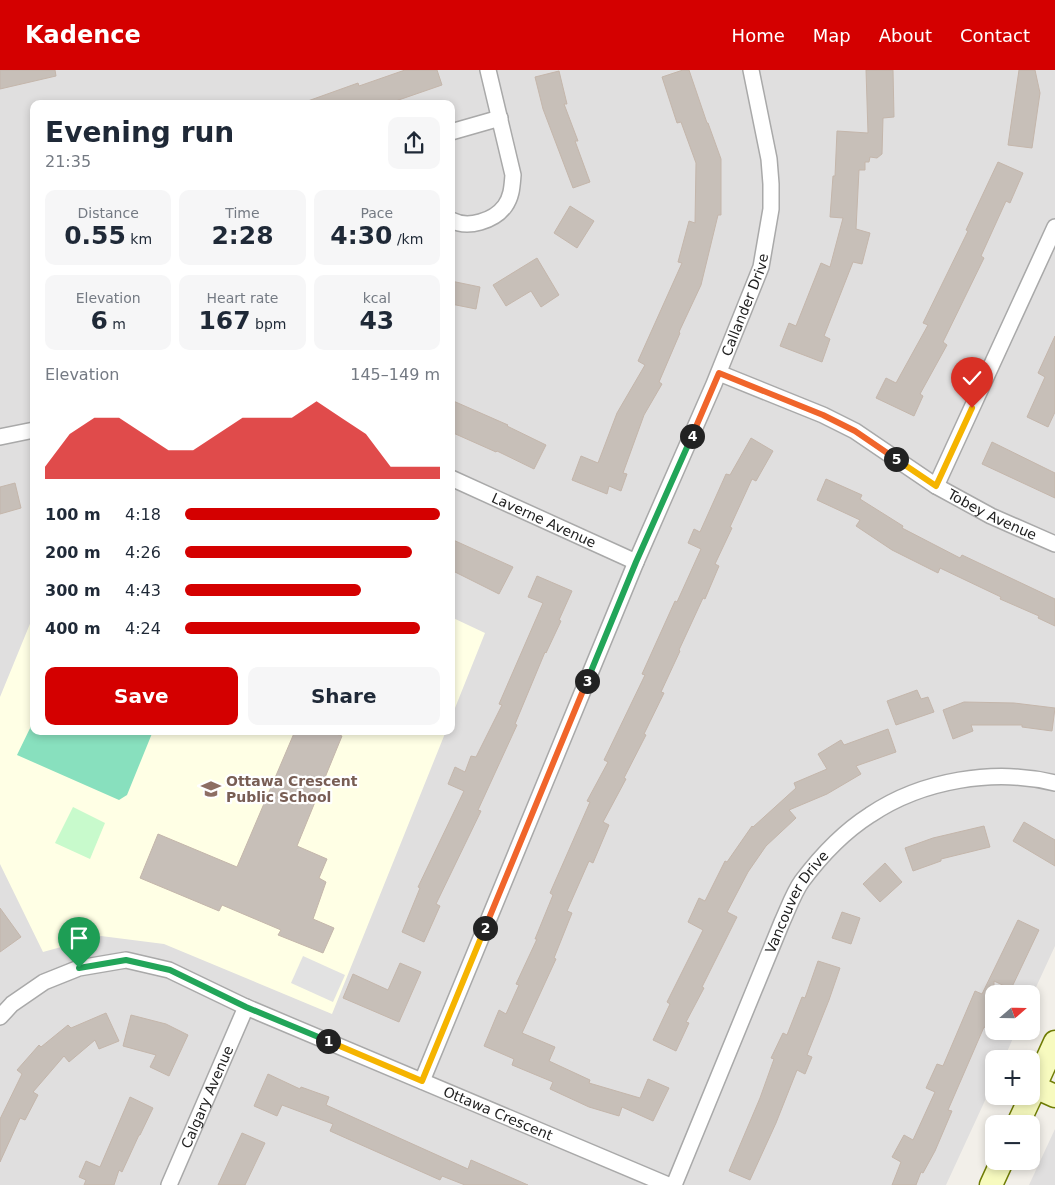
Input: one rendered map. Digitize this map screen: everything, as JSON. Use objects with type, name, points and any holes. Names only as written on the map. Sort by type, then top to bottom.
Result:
[{"type":"main road","points":[[1040,1075],[1055,1042]]},
{"type":"main road","points":[[1040,1094],[1055,1096]]},
{"type":"main road","points":[[991,1185],[998,1170]]},
{"type":"street","points":[[455,222],[468,225],[493,216],[505,206],[512,192],[513,175],[488,70]]},
{"type":"street","name":"Callander Drive","points":[[422,1081],[636,562],[719,373],[761,267],[771,209],[769,159],[751,70]]},
{"type":"street","points":[[455,131],[500,118]]},
{"type":"street","points":[[936,486],[1055,227]]},
{"type":"street","name":"Tobey Avenue","points":[[719,373],[823,415],[855,431],[936,486],[991,516],[1055,544]]},
{"type":"street","points":[[0,438],[30,431]]},
{"type":"street","name":"Laverne Avenue","points":[[455,480],[636,562]]},
{"type":"street","name":"Vancouver Drive","points":[[674,1185],[782,922],[801,882],[842,836],[869,815],[907,794],[953,782],[990,776],[1042,780],[1055,783]]},
{"type":"street","name":"Ottawa Crescent","points":[[0,1017],[12,1004],[44,982],[79,968],[126,960],[170,970],[246,1007],[668,1185]]},
{"type":"street","name":"Calgary Avenue","points":[[169,1185],[246,1007]]},
{"type":"shaded area","points":[[0,70],[1055,70],[1055,946],[1037,985],[985,985],[985,1040],[1012,1040],[1008,1050],[985,1050],[985,1100],[946,1185],[0,1185]]},
{"type":"shaded area","points":[[455,619],[485,633],[455,708]]},
{"type":"shaded area","name":"Ottawa Crescent Public School","points":[[30,624],[30,735],[444,735],[332,1014],[164,944],[101,936],[43,952],[0,864],[0,697]]},
{"type":"shaded area","points":[[303,956],[345,975],[333,1002],[291,983]]},
{"type":"shaded area","points":[[1055,1129],[1055,1185],[1029,1185],[1036,1170],[1040,1170],[1040,1161]]},
{"type":"green space","points":[[30,728],[30,735],[151,735],[127,795],[119,800],[17,755]]},
{"type":"green space","points":[[73,807],[105,823],[90,859],[55,843]]},
{"type":"building","points":[[0,70],[55,70],[56,76],[0,89]]},
{"type":"building","points":[[405,70],[437,70],[442,85],[399,100],[311,100],[358,83],[359,86]]},
{"type":"building","points":[[683,70],[689,70],[721,159],[721,215],[718,215],[701,285],[679,332],[659,382],[662,384],[644,415],[623,473],[627,474],[621,491],[609,486],[607,494],[572,480],[581,456],[598,463],[617,413],[645,365],[638,361],[682,263],[678,262],[689,221],[695,223],[696,163],[681,122],[677,123],[662,77]]},
{"type":"building","points":[[866,70],[893,70],[894,117],[883,118],[882,154],[877,158],[870,157],[869,162],[865,162],[865,170],[859,170],[856,229],[870,233],[862,264],[853,262],[824,336],[830,339],[822,362],[780,346],[789,323],[796,326],[821,263],[830,267],[843,218],[830,217],[833,176],[835,176],[837,131],[868,133]]},
{"type":"building","points":[[1019,70],[1035,70],[1040,93],[1032,148],[1008,145]]},
{"type":"building","points":[[559,71],[567,104],[564,104],[578,141],[575,141],[590,182],[573,188],[543,109],[535,77]]},
{"type":"building","points":[[998,162],[1023,173],[1010,203],[1006,201],[981,256],[984,258],[943,342],[947,345],[920,394],[923,396],[914,416],[876,398],[886,378],[896,383],[928,325],[923,323],[968,231],[966,230]]},
{"type":"building","points":[[570,206],[594,221],[577,248],[554,233]]},
{"type":"building","points":[[537,258],[559,295],[541,307],[531,291],[506,306],[493,285]]},
{"type":"building","points":[[455,282],[480,287],[476,309],[455,305]]},
{"type":"building","points":[[1055,336],[1055,412],[1048,427],[1027,417],[1045,377],[1038,373]]},
{"type":"building","points":[[455,402],[508,425],[546,445],[534,469],[455,434]]},
{"type":"building","points":[[751,438],[773,451],[756,481],[752,479],[730,527],[732,528],[715,564],[719,566],[705,599],[703,598],[679,650],[661,692],[664,693],[644,734],[646,735],[624,778],[626,779],[603,822],[609,825],[593,863],[589,861],[567,911],[572,913],[554,958],[556,959],[522,1033],[555,1047],[549,1061],[590,1080],[589,1083],[640,1098],[648,1079],[669,1088],[653,1121],[622,1107],[619,1116],[589,1107],[550,1089],[553,1082],[512,1065],[514,1059],[484,1046],[499,1010],[506,1014],[519,985],[516,984],[537,939],[535,939],[553,895],[550,893],[590,802],[587,801],[608,762],[604,760],[645,675],[642,674],[675,601],[677,602],[701,549],[688,543],[694,529],[700,532],[726,474],[730,475]]},
{"type":"building","points":[[992,442],[1055,473],[1055,498],[982,464]]},
{"type":"building","points":[[826,479],[862,495],[860,499],[903,526],[902,528],[960,558],[962,555],[1055,599],[1055,626],[1038,618],[1039,616],[1000,599],[1001,597],[940,568],[938,573],[892,550],[856,526],[860,520],[817,500]]},
{"type":"building","points":[[15,483],[21,508],[0,514],[0,487]]},
{"type":"building","points":[[455,541],[513,567],[499,594],[455,572]]},
{"type":"building","points":[[537,576],[572,591],[559,620],[561,621],[545,652],[515,724],[517,725],[478,810],[481,811],[436,904],[440,906],[424,942],[402,932],[420,888],[418,887],[464,791],[448,784],[455,767],[465,772],[471,756],[476,757],[502,705],[499,704],[543,603],[528,597]]},
{"type":"building","points":[[917,690],[921,699],[928,697],[934,712],[896,725],[887,701]]},
{"type":"building","points":[[964,702],[1014,703],[1055,708],[1052,731],[1022,727],[1022,725],[971,725],[973,731],[953,739],[943,710]]},
{"type":"building","points":[[888,729],[896,752],[856,766],[861,774],[827,794],[789,810],[796,818],[766,846],[748,872],[727,912],[737,917],[686,1022],[689,1023],[676,1051],[653,1040],[670,1004],[667,1002],[703,930],[688,922],[699,898],[705,901],[725,861],[727,862],[752,826],[796,788],[794,783],[827,769],[818,754],[841,740],[844,745]]},
{"type":"building","points":[[293,735],[342,736],[297,846],[327,859],[319,878],[326,882],[313,919],[334,928],[323,953],[278,935],[281,930],[222,905],[219,911],[140,878],[158,834],[237,867]]},
{"type":"building","points":[[1024,822],[1055,840],[1055,866],[1013,841]]},
{"type":"building","points":[[984,826],[990,847],[941,859],[941,861],[913,871],[905,848],[933,838]]},
{"type":"building","points":[[885,863],[902,882],[880,902],[863,884]]},
{"type":"building","points":[[0,908],[21,937],[0,952]]},
{"type":"building","points":[[842,912],[860,918],[851,944],[832,938]]},
{"type":"building","points":[[1018,920],[1039,930],[1013,985],[1002,985],[994,981],[994,985],[986,985]]},
{"type":"building","points":[[818,961],[840,968],[807,1055],[812,1057],[805,1074],[797,1070],[776,1123],[750,1180],[729,1171],[760,1098],[774,1059],[771,1058],[783,1033],[787,1035],[802,997],[805,998]]},
{"type":"building","points":[[400,963],[421,972],[399,1022],[343,998],[353,974],[388,990]]},
{"type":"building","points":[[985,988],[985,1028],[948,1110],[952,1111],[935,1151],[923,1173],[921,1172],[916,1185],[892,1185],[901,1162],[892,1157],[904,1135],[913,1140],[935,1092],[926,1088],[937,1064],[943,1066],[975,991],[982,994]]},
{"type":"building","points":[[106,1013],[119,1041],[99,1049],[95,1040],[69,1062],[64,1056],[33,1092],[38,1095],[25,1120],[20,1118],[0,1162],[0,1119],[22,1074],[17,1070],[39,1045],[41,1047],[68,1025],[71,1028]]},
{"type":"building","points":[[131,1015],[166,1024],[188,1035],[169,1076],[150,1067],[156,1055],[123,1046]]},
{"type":"building","points":[[268,1074],[300,1089],[301,1087],[329,1097],[326,1105],[468,1169],[471,1160],[528,1185],[465,1185],[442,1176],[440,1180],[330,1131],[333,1124],[282,1105],[277,1116],[254,1106]]},
{"type":"building","points":[[130,1097],[153,1108],[122,1172],[119,1170],[114,1185],[84,1185],[86,1180],[79,1177],[86,1161],[100,1167]]},
{"type":"building","points":[[242,1133],[265,1143],[245,1185],[218,1185]]},
{"type":"place","name":"Ottawa Crescent Public School","points":[[211,789]]},
{"type":"route","points":[[79,968],[126,960],[170,970],[246,1007],[422,1081],[636,562],[719,373],[823,415],[855,431],[936,486],[972,408]]}]
